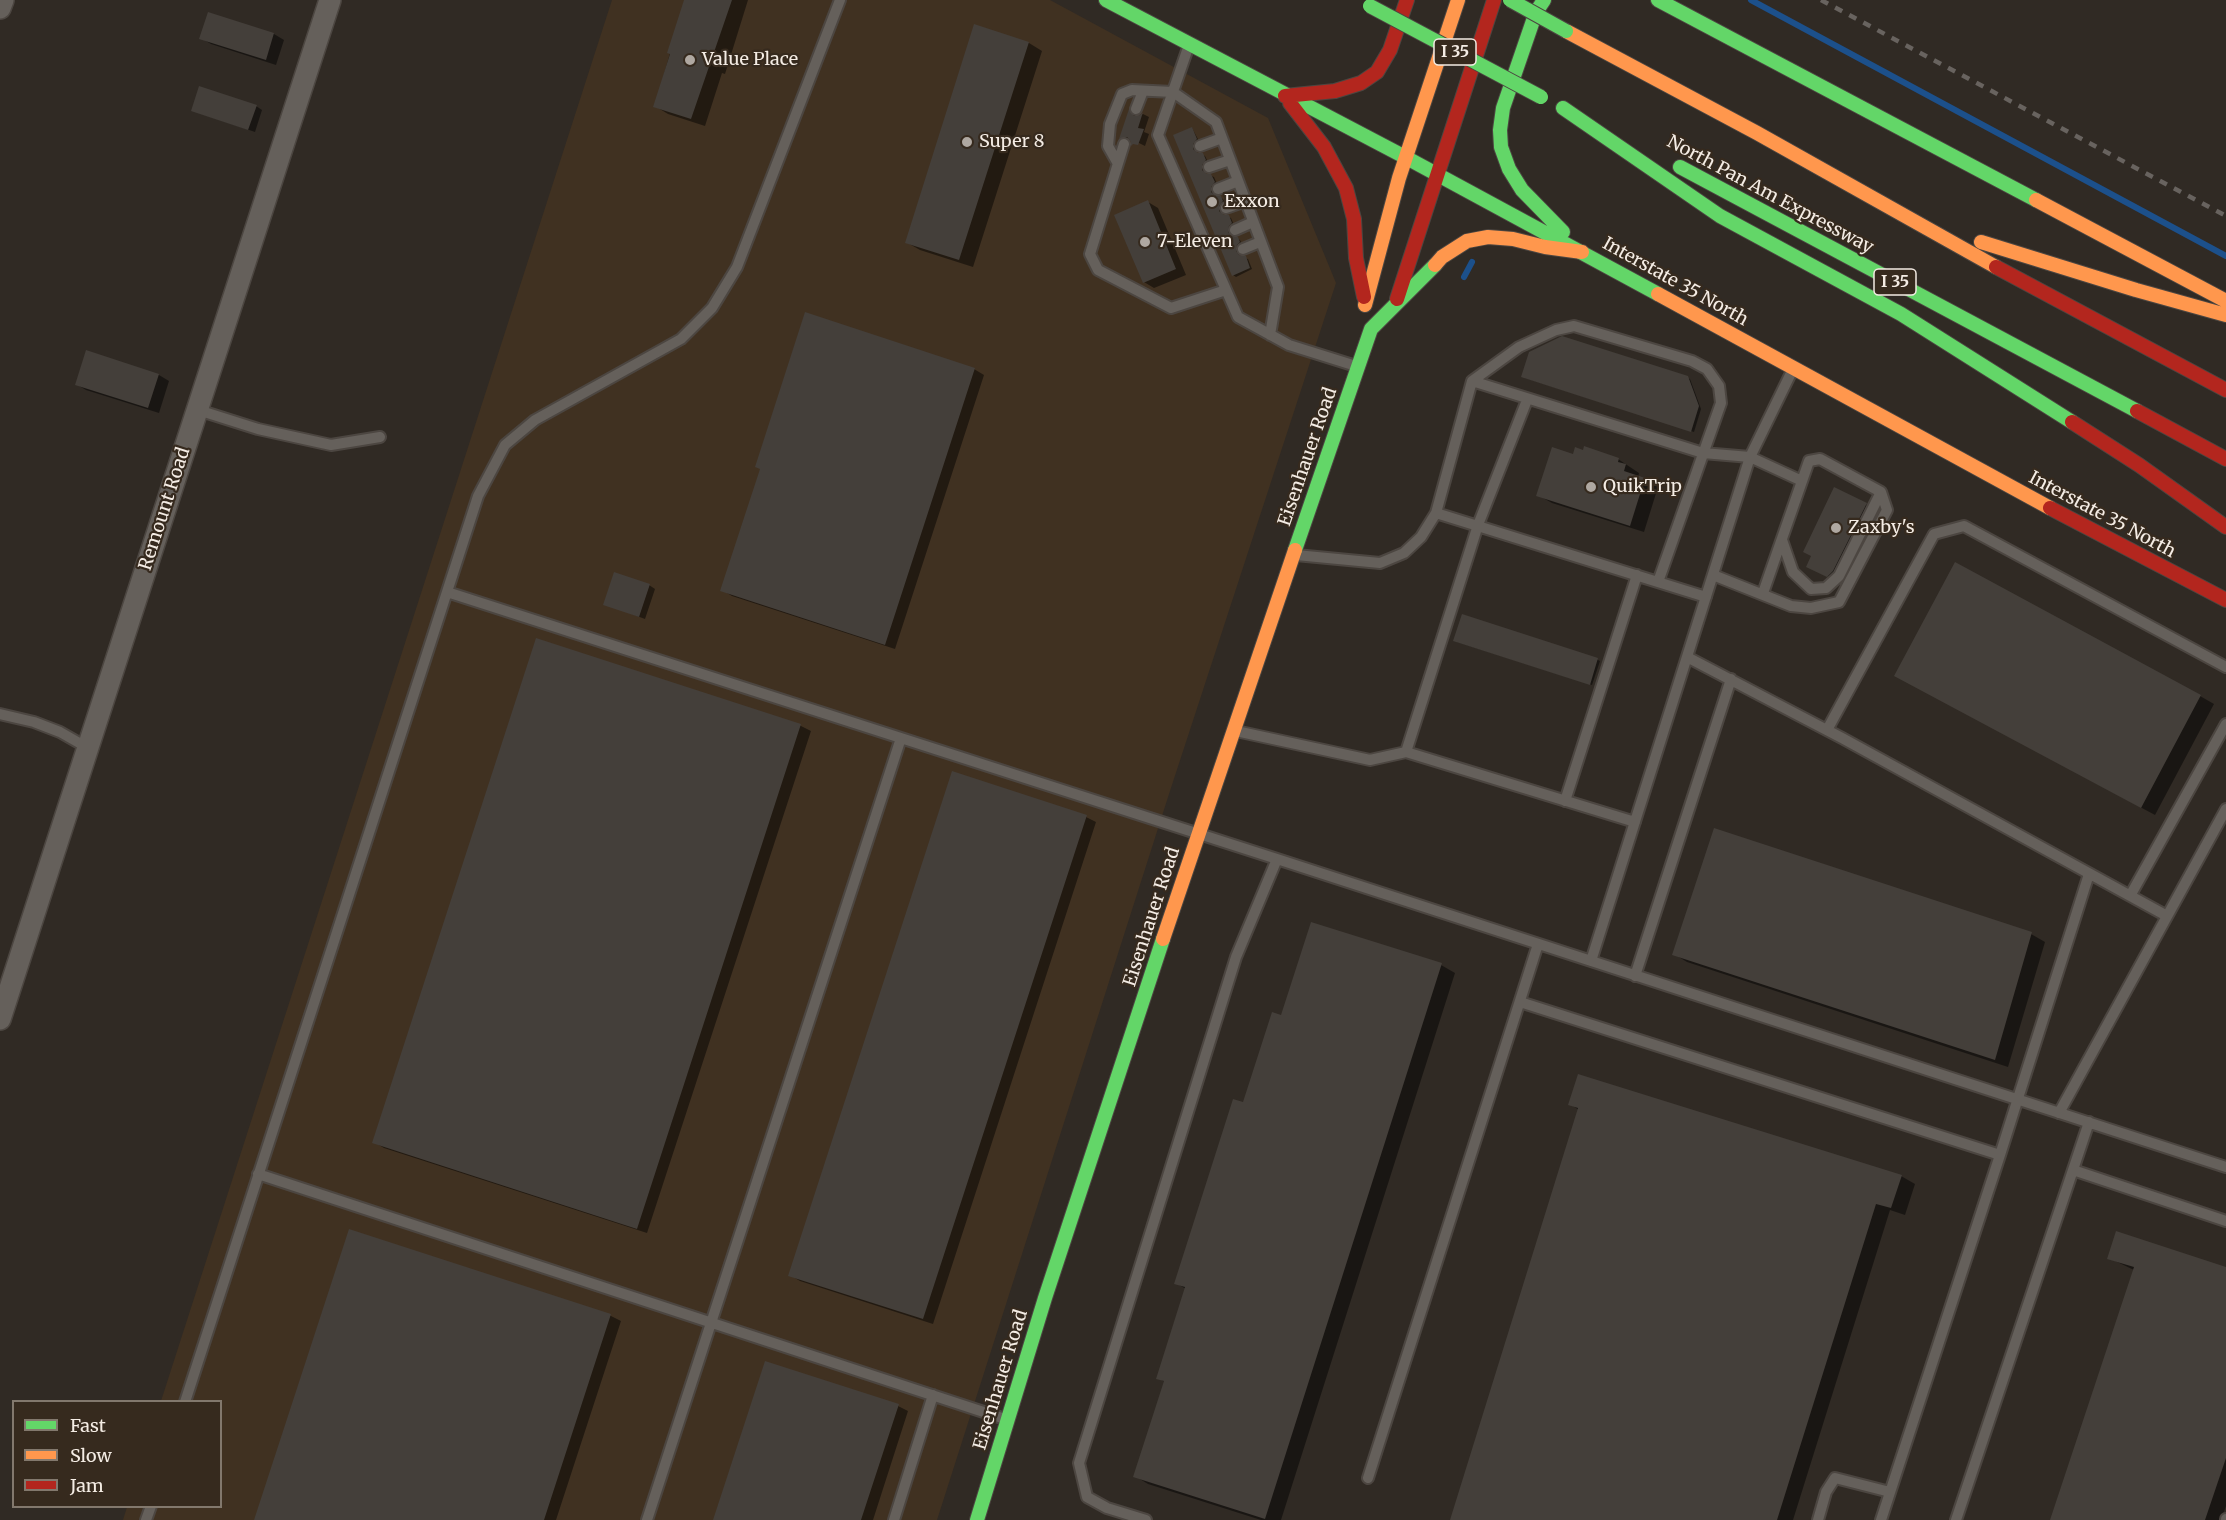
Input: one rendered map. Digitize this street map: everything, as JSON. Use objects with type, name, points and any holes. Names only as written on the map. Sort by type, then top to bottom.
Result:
[{"type":"main road","name":"Interstate 35 North","points":[[1106,0],[1285,96],[1406,157],[1794,367],[1997,480],[2226,600]]},
{"type":"main road","points":[[1285,96],[1335,91],[1361,84],[1377,72],[1390,50],[1407,0]]},
{"type":"main road","points":[[1365,305],[1406,157],[1458,0]]},
{"type":"main road","name":"Eisenhauer Road","points":[[977,1520],[1045,1298],[1292,555],[1371,329],[1395,305],[1494,0]]},
{"type":"main road","points":[[1510,0],[2226,390]]},
{"type":"main road","points":[[1544,0],[1536,12],[1503,108],[1500,130],[1502,147],[1509,169],[1522,190],[1582,252]]},
{"type":"main road","points":[[1658,0],[2226,301]]},
{"type":"main road","name":"North Pan Am Expressway","points":[[1365,3],[1541,98],[1659,156],[2226,459]]},
{"type":"main road","points":[[1285,96],[1324,147],[1346,188],[1354,219],[1356,258],[1371,329]]},
{"type":"main road","points":[[1563,108],[1720,216],[1901,314],[2012,382],[2139,465],[2226,527]]},
{"type":"main road","points":[[1914,221],[2136,290],[2226,315]]},
{"type":"main road","points":[[1395,305],[1442,257],[1467,241],[1488,237],[1513,239],[1545,247],[1582,252]]},
{"type":"street","points":[[0,8],[3,0]]},
{"type":"street","name":"Remount Road","points":[[0,1019],[330,0]]},
{"type":"lane","points":[[185,1400],[478,496],[505,445],[535,420],[681,339],[712,308],[737,267],[840,0]]},
{"type":"lane","points":[[1190,45],[1158,135],[1196,220],[1210,239],[1219,259],[1226,290],[1238,317],[1289,345],[1358,366]]},
{"type":"lane","points":[[1117,162],[1108,146],[1110,124],[1122,94],[1132,90],[1173,92],[1216,123],[1278,288],[1270,335]]},
{"type":"lane","points":[[1136,110],[1143,90]]},
{"type":"lane","points":[[1200,146],[1222,138]]},
{"type":"lane","points":[[1124,144],[1090,254],[1098,270],[1171,308],[1226,290]]},
{"type":"lane","points":[[1169,158],[1181,153]]},
{"type":"lane","points":[[1209,167],[1230,160]]},
{"type":"lane","points":[[1178,179],[1189,174]]},
{"type":"lane","points":[[1218,189],[1238,181]]},
{"type":"lane","points":[[1187,201],[1199,196]]},
{"type":"lane","points":[[1226,208],[1246,201]]},
{"type":"lane","points":[[1196,220],[1207,216]]},
{"type":"lane","points":[[1235,230],[1253,222]]},
{"type":"lane","points":[[1243,249],[1260,242]]},
{"type":"lane","points":[[1292,555],[1380,563],[1404,554],[1421,537],[1436,513],[1472,381],[1519,347],[1556,330],[1574,326],[1692,361],[1707,369],[1719,386],[1720,403],[1658,582]]},
{"type":"lane","points":[[1591,961],[1750,457],[1794,367]]},
{"type":"lane","points":[[1472,381],[1703,453],[1750,457],[1802,481]]},
{"type":"lane","points":[[1406,752],[1478,525],[1527,400]]},
{"type":"lane","points":[[198,410],[258,429],[331,445],[380,437]]},
{"type":"lane","points":[[1713,575],[1791,606],[1811,608],[1839,602],[1887,510],[1881,492],[1820,459],[1809,461],[1763,593]]},
{"type":"lane","points":[[1782,540],[1793,572],[1811,589],[1826,588],[1839,576],[1881,492]]},
{"type":"lane","points":[[1436,513],[1706,597]]},
{"type":"lane","points":[[1827,730],[1934,534],[1964,526],[2226,667]]},
{"type":"lane","points":[[1565,801],[1637,575]]},
{"type":"lane","points":[[447,592],[2226,1167]]},
{"type":"lane","points":[[1687,657],[1827,730],[2167,916]]},
{"type":"lane","points":[[1635,976],[1731,680]]},
{"type":"lane","points":[[0,714],[43,725],[88,748]]},
{"type":"lane","points":[[2130,896],[2226,724]]},
{"type":"lane","points":[[1233,730],[1370,760],[1406,752],[1635,822]]},
{"type":"lane","points":[[647,1520],[901,738]]},
{"type":"lane","points":[[2059,1113],[2226,809]]},
{"type":"lane","points":[[1146,1520],[1107,1508],[1087,1497],[1078,1463],[1236,957],[1277,859]]},
{"type":"lane","points":[[1881,1520],[2089,874]]},
{"type":"lane","points":[[1368,1478],[1538,944]]},
{"type":"lane","points":[[1520,1002],[2000,1155]]},
{"type":"lane","points":[[1956,1520],[2089,1122]]},
{"type":"lane","points":[[2073,1170],[2226,1221]]},
{"type":"lane","points":[[258,1174],[1008,1420]]},
{"type":"lane","points":[[894,1520],[933,1395]]},
{"type":"lane","points":[[1818,1520],[1826,1492],[1835,1478],[1890,1492]]},
{"type":"shaded area","points":[[612,0],[1050,0],[1268,118],[1336,283],[1169,794],[937,1520],[123,1520],[127,1508],[222,1508],[222,1400],[161,1400]]},
{"type":"building","name":"Value Place","points":[[684,0],[732,0],[691,119],[653,107]]},
{"type":"building","points":[[208,12],[274,33],[266,60],[199,39]]},
{"type":"building","name":"Super 8","points":[[974,24],[1029,42],[959,260],[905,243]]},
{"type":"building","points":[[199,86],[257,105],[248,130],[191,111]]},
{"type":"building","points":[[1129,109],[1134,116],[1143,112],[1138,128],[1144,129],[1138,145],[1131,146],[1127,137],[1119,139]]},
{"type":"building","name":"Exxon","points":[[1192,127],[1197,139],[1193,144],[1193,149],[1198,153],[1203,153],[1206,160],[1202,165],[1202,170],[1211,174],[1215,182],[1211,187],[1211,192],[1216,196],[1221,196],[1223,201],[1219,206],[1219,211],[1224,215],[1229,215],[1232,223],[1228,232],[1231,236],[1238,237],[1240,242],[1236,251],[1239,255],[1246,256],[1250,268],[1232,276],[1173,135]]},
{"type":"building","name":"7-Eleven","points":[[1148,200],[1176,269],[1143,283],[1114,215]]},
{"type":"building","points":[[805,312],[975,368],[885,645],[720,591],[760,469],[755,467]]},
{"type":"building","name":"QuikTrip","points":[[1562,336],[1688,376],[1699,406],[1691,432],[1521,377],[1529,352]]},
{"type":"building","points":[[86,350],[159,374],[148,408],[75,385]]},
{"type":"building","name":"QuikTrip","points":[[1584,446],[1619,458],[1618,462],[1626,464],[1624,471],[1645,478],[1630,526],[1536,496],[1552,447],[1573,454],[1575,447],[1583,450]]},
{"type":"building","name":"Zaxby's","points":[[1834,487],[1867,503],[1833,571],[1827,577],[1806,567],[1811,556],[1803,552]]},
{"type":"building","points":[[1955,562],[2201,695],[2141,808],[1894,676]]},
{"type":"building","points":[[614,572],[650,584],[639,617],[603,605]]},
{"type":"building","points":[[1462,614],[1598,658],[1590,685],[1453,641]]},
{"type":"building","points":[[536,638],[801,724],[637,1229],[372,1143]]},
{"type":"building","points":[[952,771],[1087,815],[923,1319],[788,1276]]},
{"type":"building","points":[[1714,828],[2032,932],[1995,1060],[1672,955]]},
{"type":"building","points":[[1311,922],[1442,963],[1265,1519],[1133,1477],[1164,1381],[1156,1379],[1185,1287],[1174,1284],[1233,1099],[1243,1102],[1272,1012],[1281,1015]]},
{"type":"building","points":[[1578,1074],[1902,1175],[1891,1208],[1876,1204],[1777,1520],[1450,1520],[1578,1108],[1568,1105]]},
{"type":"building","points":[[349,1229],[611,1314],[544,1520],[254,1520]]},
{"type":"building","points":[[2116,1231],[2226,1267],[2226,1458],[2205,1520],[2050,1520],[2134,1267],[2107,1259]]},
{"type":"building","points":[[765,1361],[899,1404],[861,1520],[713,1520]]},
{"type":"waterway","points":[[1751,0],[2226,256]]},
{"type":"waterway","points":[[1464,277],[1472,262]]},
{"type":"railway","points":[[1821,0],[2226,216]]},
{"type":"traffic: fast","points":[[1106,0],[1405,157],[1658,294]]},
{"type":"traffic: fast","points":[[1510,0],[1566,31]]},
{"type":"traffic: fast","points":[[1544,0],[1536,12],[1503,108],[1500,130],[1501,147],[1509,169],[1522,190],[1563,232]]},
{"type":"traffic: fast","points":[[1658,0],[2036,200]]},
{"type":"traffic: fast","points":[[1370,6],[1541,97]]},
{"type":"traffic: fast","points":[[1563,108],[1720,216],[1901,314],[2072,422]]},
{"type":"traffic: fast","points":[[1680,167],[2137,411]]},
{"type":"traffic: fast","points":[[1295,550],[1371,329],[1435,265]]},
{"type":"traffic: fast","points":[[977,1520],[1045,1298],[1163,939]]},
{"type":"traffic: slow","points":[[1365,305],[1399,178],[1458,0]]},
{"type":"traffic: slow","points":[[1566,31],[1757,133],[1996,267]]},
{"type":"traffic: slow","points":[[2036,200],[2226,301]]},
{"type":"traffic: slow","points":[[1435,265],[1442,257],[1467,241],[1488,237],[1513,239],[1545,247],[1582,252]]},
{"type":"traffic: slow","points":[[1981,242],[2226,315]]},
{"type":"traffic: slow","points":[[1658,294],[2050,508]]},
{"type":"traffic: slow","points":[[1163,939],[1295,550]]},
{"type":"traffic: jam","points":[[1285,96],[1335,91],[1361,83],[1377,72],[1390,50],[1407,0]]},
{"type":"traffic: jam","points":[[1397,299],[1494,0]]},
{"type":"traffic: jam","points":[[1290,103],[1324,147],[1346,188],[1354,219],[1356,258],[1364,297]]},
{"type":"traffic: jam","points":[[1996,267],[2226,390]]},
{"type":"traffic: jam","points":[[2137,411],[2226,459]]},
{"type":"traffic: jam","points":[[2072,422],[2139,465],[2226,527]]},
{"type":"traffic: jam","points":[[2050,508],[2226,600]]},
{"type":"place","name":"Value Place","points":[[690,60]]},
{"type":"place","name":"Super 8","points":[[967,142]]},
{"type":"place","name":"Exxon","points":[[1212,202]]},
{"type":"place","name":"7-Eleven","points":[[1145,242]]},
{"type":"place","name":"QuikTrip","points":[[1591,487]]},
{"type":"place","name":"Zaxby's","points":[[1836,528]]}]
